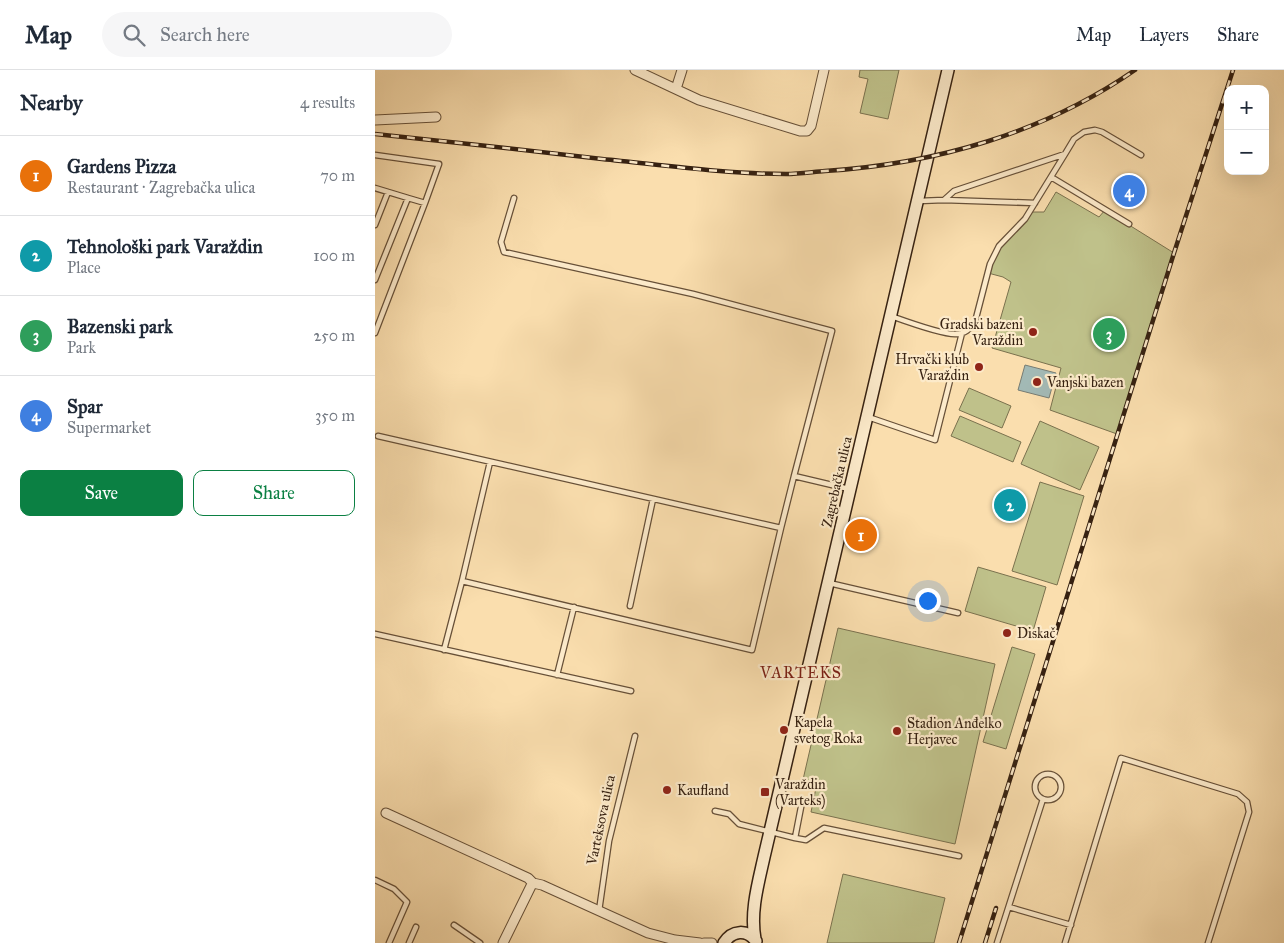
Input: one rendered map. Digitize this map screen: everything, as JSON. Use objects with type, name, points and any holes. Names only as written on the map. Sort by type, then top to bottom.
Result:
[{"type":"main road","name":"Zagrebačka ulica","points":[[756,941],[753,930],[755,901],[948,70]]},
{"type":"main road","name":"Zagrebačka ulica","points":[[726,939],[744,924],[755,901]]},
{"type":"main road","name":"Zagrebačka ulica","points":[[726,939],[747,933],[756,941]]},
{"type":"street","points":[[635,70],[699,100],[800,131],[807,131],[811,126],[824,70]]},
{"type":"street","points":[[676,89],[682,70]]},
{"type":"street","points":[[375,120],[435,118]]},
{"type":"street","points":[[386,813],[528,878],[533,883],[542,885],[648,933],[675,940],[712,943]]},
{"type":"street","points":[[503,943],[533,883]]},
{"type":"lane","points":[[891,316],[949,333],[962,333],[972,327],[975,322],[990,264],[999,246],[1025,219],[1074,139],[1084,132],[1095,130],[1102,132],[1141,155]]},
{"type":"lane","points":[[944,200],[954,190],[1065,154]]},
{"type":"lane","points":[[375,155],[439,164],[375,333]]},
{"type":"lane","points":[[1051,177],[1129,224]]},
{"type":"lane","points":[[375,188],[425,203]]},
{"type":"lane","points":[[375,225],[388,192]]},
{"type":"lane","points":[[375,280],[408,198]]},
{"type":"lane","points":[[462,581],[752,650],[794,476],[833,331],[693,294],[504,252],[501,242],[514,198]]},
{"type":"lane","points":[[919,201],[1035,203]]},
{"type":"lane","points":[[868,417],[935,440],[962,333]]},
{"type":"lane","points":[[378,436],[781,528]]},
{"type":"lane","points":[[444,650],[490,462]]},
{"type":"lane","points":[[794,476],[851,490]]},
{"type":"lane","points":[[630,606],[653,499]]},
{"type":"lane","points":[[829,583],[958,612]]},
{"type":"lane","points":[[557,675],[574,607]]},
{"type":"lane","points":[[375,636],[631,691]]},
{"type":"lane","name":"Varteksova ulica","points":[[599,911],[609,841],[635,736]]},
{"type":"lane","points":[[1065,943],[1121,758],[1238,794],[1247,802],[1249,812],[1208,943]]},
{"type":"lane","points":[[1043,775],[1053,775],[1060,782],[1061,792],[1053,800],[1043,800],[1036,792],[1035,782],[1043,775]]},
{"type":"lane","points":[[997,943],[1043,800]]},
{"type":"lane","points":[[795,838],[803,802]]},
{"type":"lane","points":[[715,810],[729,814],[739,824],[795,838],[806,840],[824,828],[959,856]]},
{"type":"lane","points":[[375,880],[394,889],[407,902],[389,943]]},
{"type":"lane","points":[[1009,907],[1071,925]]},
{"type":"lane","points":[[454,925],[480,943]]},
{"type":"lane","points":[[409,943],[416,927]]},
{"type":"green space","points":[[860,70],[899,70],[888,119],[860,113],[868,79],[859,77]]},
{"type":"green space","points":[[1056,192],[1099,217],[1105,210],[1174,253],[1117,434],[1050,410],[1061,368],[992,348],[1011,282],[1003,277],[988,273],[999,246],[1030,212],[1044,212]]},
{"type":"green space","points":[[969,388],[1011,406],[1002,428],[959,410]]},
{"type":"green space","points":[[960,416],[1021,442],[1013,462],[951,436]]},
{"type":"green space","points":[[1040,421],[1099,447],[1080,490],[1021,464]]},
{"type":"green space","points":[[1040,482],[1084,496],[1057,585],[1012,571]]},
{"type":"green space","points":[[978,567],[1046,587],[1033,631],[965,611]]},
{"type":"green space","name":"Stadion Anđelko Herjavec","points":[[838,628],[995,664],[955,844],[811,812],[816,788],[802,784]]},
{"type":"green space","points":[[1012,647],[1035,654],[1006,749],[983,742]]},
{"type":"green space","points":[[843,874],[945,898],[934,943],[827,943]]},
{"type":"water","name":"Vanjski bazen","points":[[1025,365],[1056,373],[1049,398],[1018,390]]},
{"type":"railway","points":[[375,134],[694,169],[763,174],[801,173],[907,161],[987,142],[1026,128],[1064,111],[1100,92],[1135,70]]},
{"type":"railway","points":[[959,943],[1233,70]]},
{"type":"railway","points":[[985,943],[996,908]]},
{"type":"place","name":"Spar","points":[[1129,191]]},
{"type":"place","name":"Gradski bazeni Varaždin","points":[[1033,332]]},
{"type":"place","name":"Bazenski park","points":[[1109,334]]},
{"type":"place","name":"Hrvački klub Varaždin","points":[[979,367]]},
{"type":"place","name":"Vanjski bazen","points":[[1037,382]]},
{"type":"place","name":"Tehnološki park Varaždin","points":[[1010,505]]},
{"type":"place","name":"Gardens Pizza","points":[[861,535]]},
{"type":"place","name":"Diskač","points":[[1007,633]]},
{"type":"place","name":"Kapela svetog Roka","points":[[784,730]]},
{"type":"place","name":"Stadion Anđelko Herjavec","points":[[897,731]]},
{"type":"place","name":"Kaufland","points":[[667,790]]},
{"type":"place","name":"Varaždin (Varteks)","points":[[765,792]]},
{"type":"district","name":"VARTEKS","points":[[801,672]]}]
